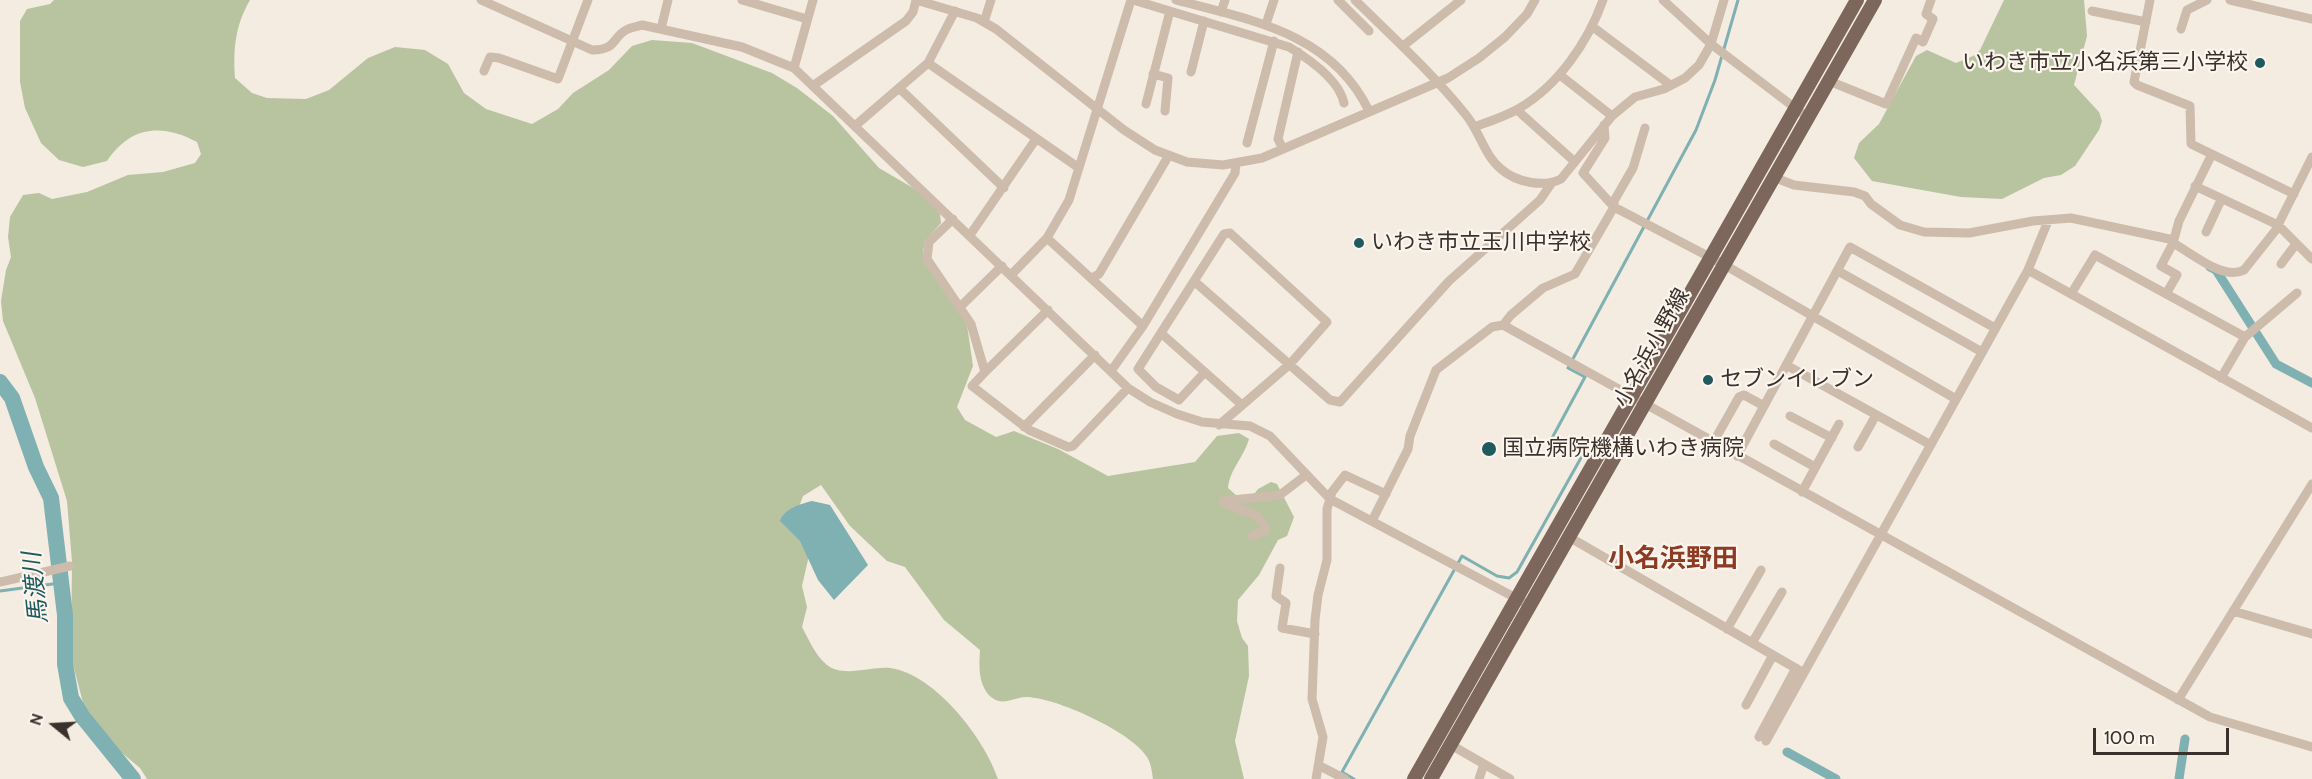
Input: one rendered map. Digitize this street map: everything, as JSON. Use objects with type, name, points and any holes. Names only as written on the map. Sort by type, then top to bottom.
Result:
[{"type":"main road","name":"小名浜小野線","points":[[1431,779],[1569,537],[1710,258],[1857,0]]},
{"type":"main road","name":"小名浜小野線","points":[[1414,779],[1516,598],[1723,264],[1875,0]]},
{"type":"street","points":[[481,0],[592,50],[606,50],[615,44],[626,30],[642,25],[742,47],[794,68],[1128,388],[1159,406],[1202,422],[1250,426],[1270,436],[1330,499],[1531,606]]},
{"type":"street","points":[[484,71],[489,57],[499,58],[558,79],[574,42],[588,0]]},
{"type":"street","points":[[661,29],[668,0]]},
{"type":"street","points":[[742,0],[807,18]]},
{"type":"street","points":[[794,68],[813,0]]},
{"type":"street","points":[[814,85],[906,21],[913,12],[916,0],[984,22],[1140,140],[1187,162],[1223,165],[1262,158],[1436,82],[1479,58],[1505,37],[1527,14],[1535,0]]},
{"type":"street","points":[[984,22],[990,0]]},
{"type":"street","points":[[1011,275],[1047,238],[1069,200],[1132,0],[1274,41],[1298,52],[1332,81],[1343,95],[1344,103]]},
{"type":"street","points":[[1180,0],[1266,24],[1302,39],[1329,59],[1363,98],[1370,111]]},
{"type":"street","points":[[1221,12],[1225,0]]},
{"type":"street","points":[[1266,24],[1274,0]]},
{"type":"street","points":[[1338,0],[1370,31]]},
{"type":"street","points":[[1355,0],[1457,103],[1491,158],[1502,170],[1539,184],[1551,184],[1561,179],[1612,116],[1635,97],[1664,89],[1669,84],[1685,78],[1699,65],[1711,44],[1724,0]]},
{"type":"street","points":[[1403,46],[1461,0]]},
{"type":"street","points":[[1474,128],[1517,110],[1560,75],[1593,27],[1603,0]]},
{"type":"street","points":[[1663,0],[1711,44],[1793,109],[1807,117]]},
{"type":"street","points":[[1829,81],[1886,104],[1916,38],[1923,42],[1933,19],[1926,14],[1931,0]]},
{"type":"street","points":[[2150,0],[2134,82],[2190,106],[2191,144],[2294,194]]},
{"type":"street","points":[[2181,29],[2187,10],[2207,0]]},
{"type":"street","points":[[2230,0],[2312,19]]},
{"type":"street","points":[[1146,104],[1170,11]]},
{"type":"street","points":[[2092,11],[2146,22]]},
{"type":"street","points":[[856,125],[928,63],[955,12]]},
{"type":"street","points":[[1191,72],[1204,21]]},
{"type":"street","points":[[1593,27],[1669,84]]},
{"type":"street","points":[[1247,143],[1274,41]]},
{"type":"street","points":[[1283,149],[1278,139],[1298,52]]},
{"type":"street","points":[[928,63],[1079,168]]},
{"type":"street","points":[[1153,74],[1167,78],[1165,111]]},
{"type":"street","points":[[1560,75],[1612,116]]},
{"type":"street","points":[[899,88],[1004,188]]},
{"type":"street","points":[[1517,110],[1575,162]]},
{"type":"street","points":[[1604,125],[1605,138],[1583,173],[1614,207],[1723,264],[1956,399]]},
{"type":"street","points":[[1503,325],[1511,315],[1543,288],[1575,274],[1614,207],[1614,201],[1633,168],[1633,160],[1646,128]]},
{"type":"street","points":[[970,235],[1036,140]]},
{"type":"street","points":[[2166,294],[2177,275],[2161,266],[2174,241],[2179,221],[2212,154]]},
{"type":"street","points":[[1092,278],[1099,274],[1169,155]]},
{"type":"street","points":[[1773,177],[1794,185],[1854,192],[1865,196],[1871,204],[1900,225],[1924,232],[1969,233],[2033,221],[2071,218],[2174,241],[2220,270],[2237,273],[2244,270],[2279,226],[2312,158]]},
{"type":"street","points":[[1111,371],[1143,327],[1235,173],[1236,163]]},
{"type":"street","points":[[1194,281],[1330,400],[1340,402],[1449,281],[1540,200],[1551,184]]},
{"type":"street","points":[[2195,186],[2279,226],[2312,260]]},
{"type":"street","points":[[2206,232],[2222,200]]},
{"type":"street","points":[[953,219],[929,242],[927,260],[961,306],[978,342],[985,372]]},
{"type":"street","points":[[1762,739],[1881,536],[2028,270],[2048,221]]},
{"type":"street","points":[[1205,372],[1179,400],[1156,387],[1138,369],[1224,234],[1230,233],[1327,322],[1290,364],[1220,424]]},
{"type":"street","points":[[1047,238],[1143,327]]},
{"type":"street","points":[[2281,264],[2296,244]]},
{"type":"street","points":[[1737,456],[1850,247],[1995,328]]},
{"type":"street","points":[[2071,294],[2095,255],[2245,337]]},
{"type":"street","points":[[961,306],[1002,266]]},
{"type":"street","points":[[2028,270],[2312,428]]},
{"type":"street","points":[[1838,271],[1982,352]]},
{"type":"street","points":[[2221,378],[2245,337],[2297,294]]},
{"type":"street","points":[[1048,310],[972,387],[1024,427],[1068,447],[1074,446],[1128,388]]},
{"type":"street","points":[[1372,521],[1408,449],[1410,436],[1436,370],[1492,327],[1503,325],[2210,717],[2312,747]]},
{"type":"street","points":[[1162,334],[1242,405]]},
{"type":"street","points":[[1024,427],[1095,355]]},
{"type":"street","points":[[1786,365],[1931,445]]},
{"type":"street","points":[[1713,443],[1739,397],[1744,395],[1764,406]]},
{"type":"street","points":[[1858,447],[1876,415]]},
{"type":"street","points":[[1790,416],[1832,438]]},
{"type":"street","points":[[1802,492],[1839,424]]},
{"type":"street","points":[[1774,444],[1815,467]]},
{"type":"street","points":[[1252,536],[1265,531],[1265,526],[1260,519],[1225,504],[1224,501],[1280,495],[1306,475]]},
{"type":"street","points":[[1316,779],[1320,766],[1323,737],[1312,699],[1315,634],[1318,595],[1328,553],[1326,527],[1330,499],[1347,475],[1386,494]]},
{"type":"street","points":[[2178,700],[2312,484]]},
{"type":"street","points":[[1569,537],[1800,671]]},
{"type":"street","points":[[0,582],[70,566]]},
{"type":"street","points":[[1280,568],[1276,597],[1286,603],[1282,628],[1315,634]]},
{"type":"street","points":[[1727,629],[1761,570]]},
{"type":"street","points":[[1752,643],[1782,592]]},
{"type":"street","points":[[2233,611],[2312,634]]},
{"type":"street","points":[[1746,705],[1773,655]]},
{"type":"street","points":[[1451,745],[1510,779]]},
{"type":"street","points":[[1479,779],[1484,764]]},
{"type":"street","points":[[1320,766],[1345,779]]},
{"type":"green space","points":[[54,0],[250,0],[241,19],[236,38],[235,78],[252,93],[267,98],[306,99],[329,90],[368,58],[395,47],[425,50],[448,64],[464,93],[486,109],[532,124],[558,109],[573,93],[609,70],[632,46],[652,40],[692,43],[772,73],[797,88],[833,116],[879,168],[920,192],[940,214],[941,223],[925,241],[923,252],[930,268],[966,318],[973,366],[957,407],[965,420],[996,437],[1014,431],[1058,449],[1108,476],[1195,462],[1217,436],[1239,433],[1249,439],[1231,475],[1228,488],[1237,496],[1251,498],[1258,489],[1271,482],[1277,484],[1294,517],[1287,536],[1278,540],[1259,575],[1238,600],[1237,621],[1242,638],[1248,646],[1249,676],[1235,741],[1244,779],[1153,779],[1148,759],[1139,747],[1092,718],[1073,709],[1039,699],[1022,697],[1004,701],[995,700],[987,692],[982,681],[980,650],[944,620],[905,567],[887,561],[850,526],[821,485],[803,496],[796,515],[810,551],[802,586],[807,607],[802,627],[819,657],[827,665],[841,671],[890,668],[907,673],[924,682],[941,695],[970,728],[982,746],[998,779],[147,779],[140,768],[116,748],[86,714],[71,657],[72,562],[67,501],[35,398],[3,321],[1,301],[6,270],[11,257],[8,237],[10,217],[23,195],[39,193],[52,199],[87,192],[128,175],[163,172],[195,163],[201,154],[197,142],[184,136],[159,130],[148,131],[126,141],[107,161],[83,167],[59,160],[41,143],[25,108],[20,82],[20,21],[27,9],[50,4]]},
{"type":"green space","points":[[2004,0],[2084,0],[2087,36],[2074,85],[2099,112],[2102,121],[2099,130],[2075,166],[2061,175],[2044,178],[2002,199],[1961,197],[1872,181],[1854,158],[1859,143],[1879,124],[1916,56],[1927,50],[1956,63],[1973,56],[1980,50]]},
{"type":"water","points":[[812,501],[830,505],[868,565],[834,600],[818,580],[800,541],[780,521],[789,510]]},
{"type":"waterway","points":[[1354,779],[1342,772],[1462,556],[1497,576],[1509,578],[1517,572],[1582,456],[1551,440],[1585,377],[1568,368],[1696,130],[1715,80],[1738,0]]},
{"type":"waterway","points":[[2210,267],[2216,270],[2276,364],[2312,383]]},
{"type":"waterway","name":"馬渡川","points":[[0,382],[12,398],[36,467],[51,498],[65,615],[65,664],[71,698],[82,716],[133,779]]},
{"type":"waterway","points":[[0,591],[60,583]]},
{"type":"waterway","points":[[2179,779],[2185,739]]},
{"type":"waterway","points":[[1787,752],[1836,779]]},
{"type":"place","name":"いわき市立小名浜第三小学校","points":[[2260,63]]},
{"type":"place","name":"いわき市立玉川中学校","points":[[1359,243]]},
{"type":"place","name":"セブンイレブン","points":[[1708,380]]},
{"type":"place","name":"国立病院機構いわき病院","points":[[1489,449]]},
{"type":"district","name":"小名浜野田","points":[[1673,559]]}]
